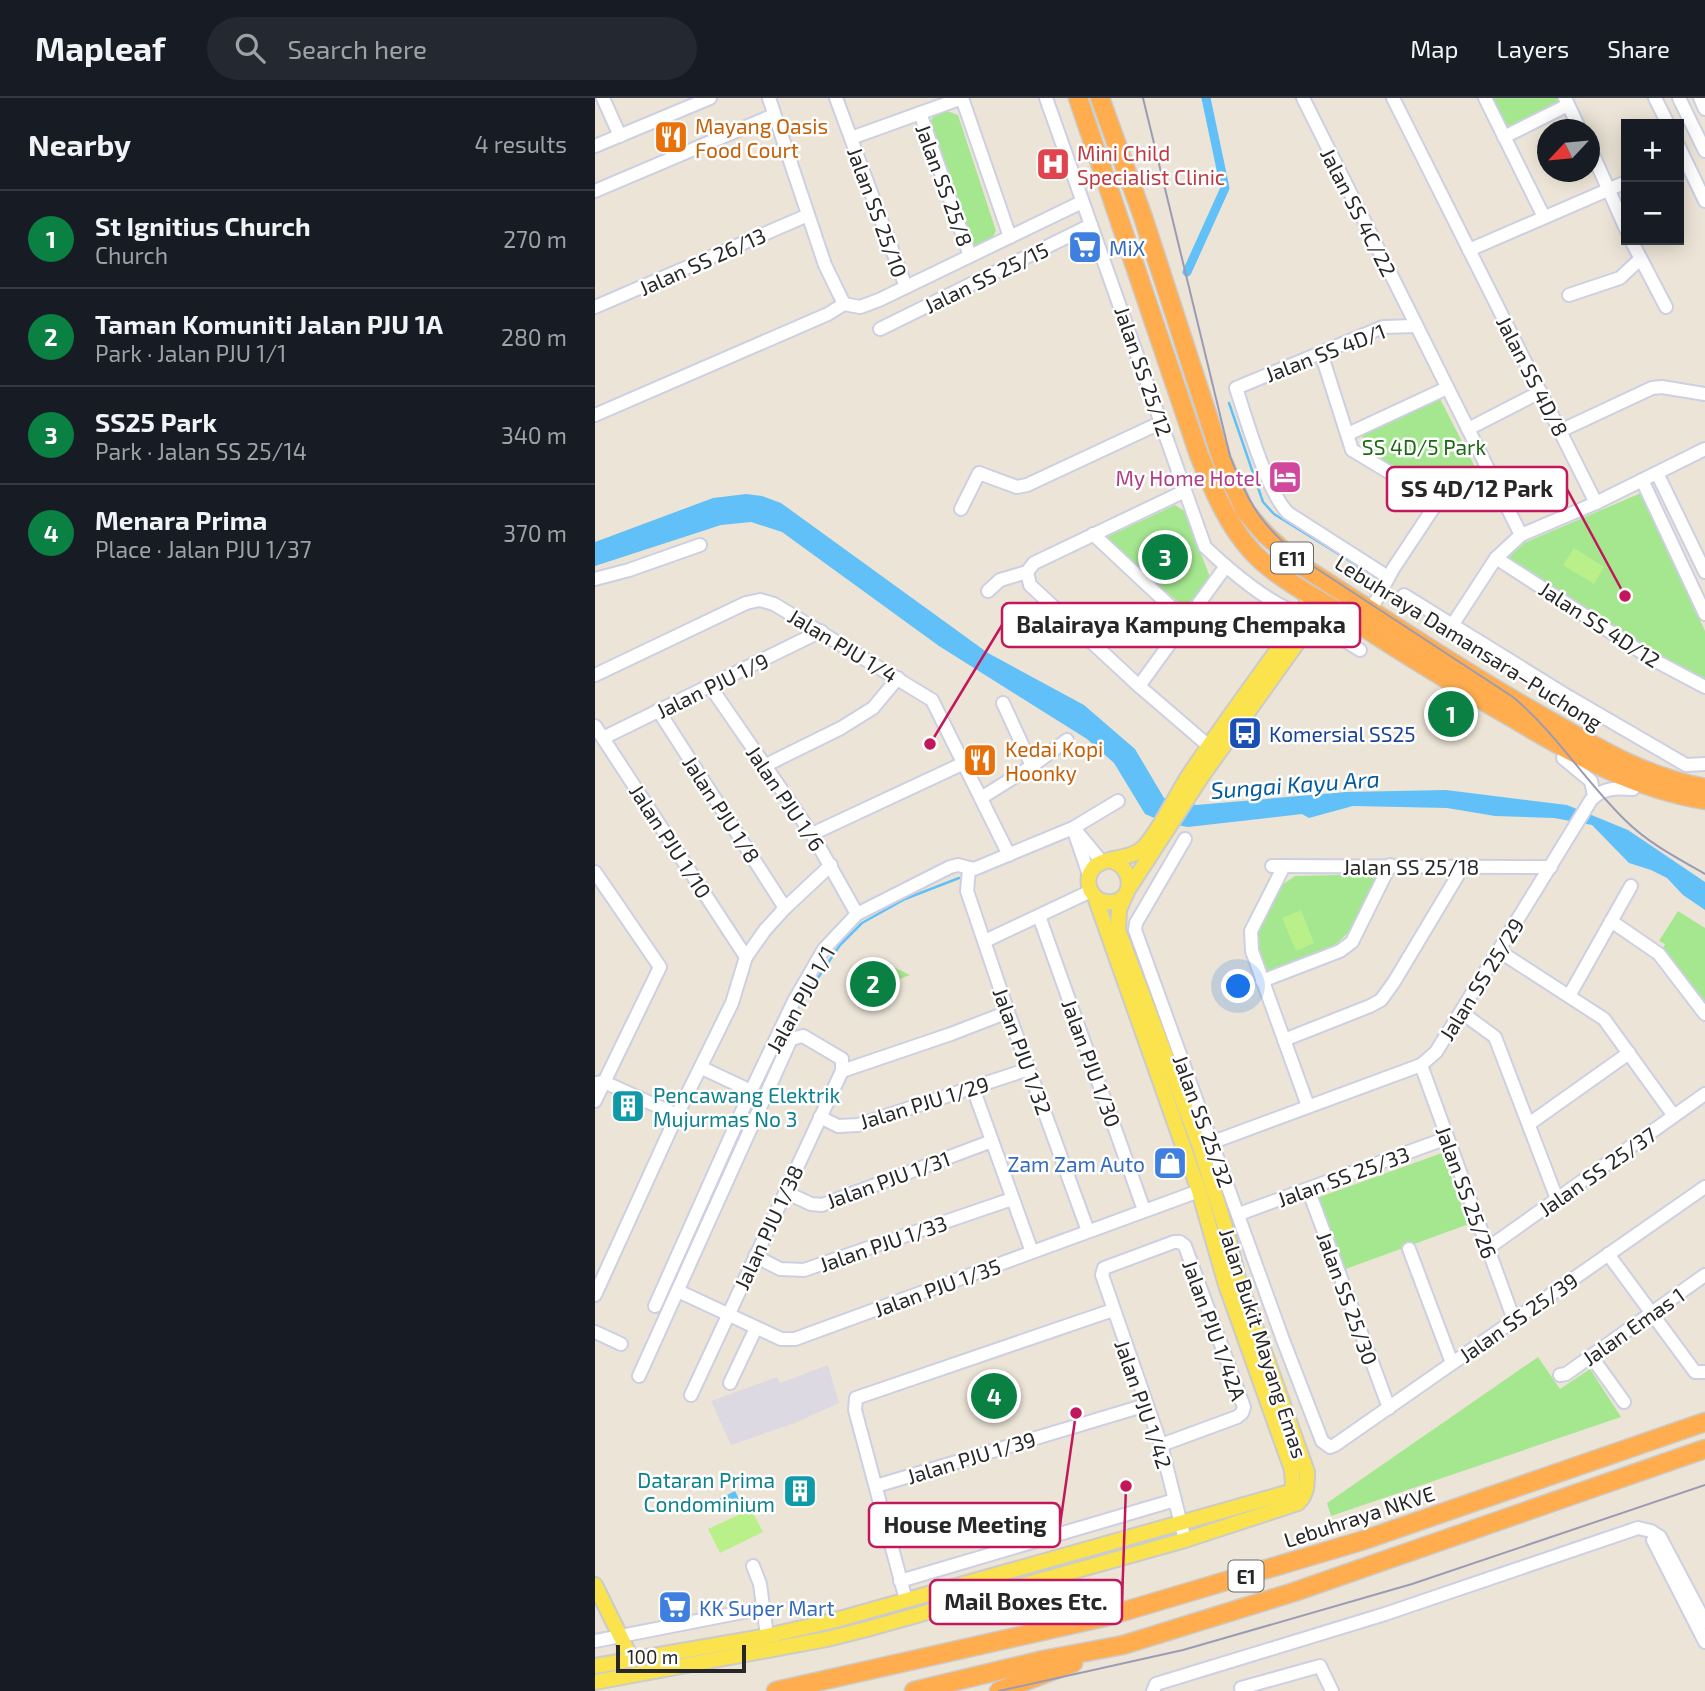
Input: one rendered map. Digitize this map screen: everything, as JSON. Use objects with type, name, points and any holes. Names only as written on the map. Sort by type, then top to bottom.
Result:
[{"type":"highway","name":"Lebuhraya Damansara–Puchong","points":[[1078,98],[1199,455],[1216,496],[1240,535],[1263,562],[1431,670],[1564,748],[1616,774],[1680,796],[1705,800]]},
{"type":"highway","name":"Lebuhraya Damansara–Puchong","points":[[1100,98],[1143,217],[1222,460],[1245,511],[1266,535],[1297,563],[1506,696],[1625,763],[1675,782],[1701,784]]},
{"type":"highway","points":[[1431,670],[1563,758],[1633,789],[1684,805],[1705,808]]},
{"type":"highway","name":"Lebuhraya NKVE","points":[[776,1691],[1116,1614],[1361,1541],[1705,1422]]},
{"type":"highway","name":"E1","points":[[914,1691],[1043,1660],[1123,1645],[1294,1592],[1705,1448]]},
{"type":"highway","points":[[999,1691],[1123,1645]]},
{"type":"main road","points":[[1302,588],[1308,601],[1308,618]]},
{"type":"main road","points":[[1155,840],[1132,856],[1107,861],[1092,869],[1089,875],[1093,894],[1107,902],[1121,899],[1195,775],[1308,618],[1322,612],[1340,612]]},
{"type":"main road","points":[[1107,861],[1123,866],[1127,871],[1127,891]]},
{"type":"main road","name":"Jalan Bukit Mayang Emas","points":[[595,1682],[827,1639],[1185,1540],[1298,1503],[1307,1489],[1307,1472],[1238,1278],[1206,1144],[1118,929],[1119,910],[1127,891]]},
{"type":"main road","name":"Jalan Bukit Mayang Emas","points":[[595,1666],[767,1636],[906,1600],[1290,1492],[1294,1479],[1226,1286],[1199,1191],[1093,894]]},
{"type":"main road","points":[[595,1585],[632,1660]]},
{"type":"main road","points":[[906,1600],[916,1609],[932,1610]]},
{"type":"main road","points":[[746,1653],[760,1646],[767,1636],[778,1641],[804,1637],[827,1639]]},
{"type":"street","points":[[603,98],[620,136]]},
{"type":"street","points":[[595,146],[710,98]]},
{"type":"street","points":[[595,415],[816,319],[844,304],[825,265],[769,98]]},
{"type":"street","name":"Jalan SS 25/10","points":[[836,98],[906,287]]},
{"type":"street","points":[[851,138],[961,98],[1010,237]]},
{"type":"street","name":"Jalan SS 25/12","points":[[1046,98],[1205,547],[1226,566],[1290,612],[1308,618],[1360,650]]},
{"type":"street","name":"Jalan SS 4C/22","points":[[1303,98],[1521,536]]},
{"type":"street","name":"Jalan SS 4D/8","points":[[1393,98],[1596,503]]},
{"type":"street","points":[[1485,98],[1544,217]]},
{"type":"street","points":[[1655,98],[1666,119]]},
{"type":"street","points":[[1679,98],[1705,151]]},
{"type":"street","points":[[1700,98],[1705,109]]},
{"type":"street","points":[[1504,137],[1567,102],[1575,119]]},
{"type":"street","name":"Jalan SS 25/8","points":[[919,113],[970,256]]},
{"type":"street","points":[[595,191],[774,116]]},
{"type":"street","points":[[1684,162],[1705,201]]},
{"type":"street","points":[[1600,168],[1621,216]]},
{"type":"street","points":[[1469,250],[1621,185]]},
{"type":"street","name":"Jalan SS 25/10","points":[[844,304],[860,307],[1082,202]]},
{"type":"street","name":"Jalan SS 26/13","points":[[595,307],[808,215]]},
{"type":"street","name":"Jalan SS 25/15","points":[[880,330],[1091,225]]},
{"type":"street","points":[[1633,245],[1665,307]]},
{"type":"street","points":[[1569,295],[1620,278],[1639,260]]},
{"type":"street","name":"Jalan SS 4D/1","points":[[1390,573],[1285,501],[1239,386],[1383,327],[1416,326]]},
{"type":"street","points":[[1321,353],[1352,450],[1437,501]]},
{"type":"street","points":[[1560,431],[1652,388],[1662,387],[1705,394]]},
{"type":"street","points":[[1348,434],[1447,388]]},
{"type":"street","points":[[1468,429],[1540,392]]},
{"type":"street","points":[[961,509],[979,473],[1017,487],[1027,485],[1162,422]]},
{"type":"street","points":[[1453,624],[1496,558],[1521,536],[1596,503],[1705,449]]},
{"type":"street","points":[[1371,610],[1390,573],[1437,501],[1450,488],[1487,469]]},
{"type":"street","points":[[1657,473],[1705,572]]},
{"type":"street","points":[[1642,480],[1705,614]]},
{"type":"street","points":[[1028,579],[1034,563],[1185,491]]},
{"type":"street","points":[[1093,534],[1186,621]]},
{"type":"street","points":[[595,579],[700,545]]},
{"type":"street","name":"Jalan SS 4D/12","points":[[1496,558],[1652,659],[1705,687]]},
{"type":"street","points":[[1139,686],[1226,566]]},
{"type":"street","points":[[988,592],[1000,580],[1028,579],[1210,755]]},
{"type":"street","points":[[1404,595],[1569,697],[1686,765],[1705,764]]},
{"type":"street","name":"Jalan PJU 1/4","points":[[595,675],[746,603],[760,600],[774,604],[932,700],[1009,855]]},
{"type":"street","name":"Jalan PJU 1/9","points":[[603,738],[821,631]]},
{"type":"street","points":[[764,765],[841,728],[873,708],[898,678]]},
{"type":"street","name":"Jalan PJU 1/6","points":[[711,686],[812,834],[857,914]]},
{"type":"street","points":[[1003,704],[1032,766]]},
{"type":"street","name":"Jalan PJU 1/8","points":[[658,710],[785,908]]},
{"type":"street","name":"Jalan PJU 1/10","points":[[595,726],[746,957]]},
{"type":"street","points":[[981,798],[1067,740]]},
{"type":"street","points":[[1563,758],[1591,781],[1593,798],[1609,789],[1633,789]]},
{"type":"street","points":[[812,834],[964,763]]},
{"type":"street","name":"Jalan SS 25/29","points":[[1206,1144],[1421,1065],[1436,1052],[1593,798]]},
{"type":"street","name":"Jalan PJU 1/1","points":[[655,1306],[751,1091],[795,1000],[824,949],[857,914],[950,867],[958,865],[969,869],[1009,855],[1073,828],[1118,802]]},
{"type":"street","points":[[1073,828],[1107,861]]},
{"type":"street","points":[[1073,828],[1089,875]]},
{"type":"street","name":"Jalan SS 25/32","points":[[1185,839],[1136,923],[1135,930],[1206,1144],[1239,1213],[1322,1441],[1330,1447]]},
{"type":"street","points":[[595,1295],[677,1115],[732,1003],[746,957],[785,908],[831,865]]},
{"type":"street","points":[[1308,1106],[1262,981],[1340,951],[1352,942],[1390,865]]},
{"type":"street","points":[[1284,1040],[1381,1000],[1464,865]]},
{"type":"street","name":"Jalan SS 25/18","points":[[1262,981],[1252,951],[1251,931],[1278,866],[1551,867]]},
{"type":"street","name":"Jalan PJU 1/32","points":[[969,869],[967,891],[1088,1231]]},
{"type":"street","points":[[595,1101],[599,1083],[660,967],[596,877]]},
{"type":"street","points":[[1569,996],[1631,886]]},
{"type":"street","points":[[985,941],[1093,894]]},
{"type":"street","name":"Jalan PJU 1/30","points":[[1039,916],[1145,1210]]},
{"type":"street","points":[[1611,921],[1658,954],[1705,1014]]},
{"type":"street","points":[[1499,951],[1604,1018],[1674,1116]]},
{"type":"street","points":[[842,1065],[951,1034],[1008,1012]]},
{"type":"street","points":[[1461,1012],[1495,1037],[1557,1199]]},
{"type":"street","name":"Jalan PJU 1/1","points":[[639,1376],[791,1039],[803,1036],[842,1065]]},
{"type":"street","points":[[1529,1124],[1629,1053]]},
{"type":"street","name":"Jalan PJU 1/38","points":[[691,1395],[842,1065]]},
{"type":"street","name":"Jalan SS 25/26","points":[[1421,1065],[1514,1320]]},
{"type":"street","points":[[702,1068],[751,1091]]},
{"type":"street","name":"Jalan PJU 1/29","points":[[820,1117],[838,1126],[857,1125],[1029,1069]]},
{"type":"street","points":[[599,1083],[677,1115]]},
{"type":"street","points":[[973,1088],[1031,1252]]},
{"type":"street","name":"Jalan SS 25/37","points":[[1488,1248],[1705,1094]]},
{"type":"street","name":"Jalan SS 25/33","points":[[1239,1213],[1447,1138]]},
{"type":"street","name":"Jalan PJU 1/31","points":[[785,1192],[811,1204],[822,1205],[992,1141]]},
{"type":"street","name":"Jalan SS 25/39","points":[[1330,1447],[1705,1187]]},
{"type":"street","name":"Jalan SS 25/30","points":[[1308,1188],[1389,1408]]},
{"type":"street","name":"Jalan PJU 1/35","points":[[678,1291],[781,1339],[795,1339],[1199,1191]]},
{"type":"street","name":"Jalan PJU 1/33","points":[[755,1256],[780,1269],[804,1270],[1012,1199]]},
{"type":"street","name":"Jalan PJU 1/42A","points":[[1104,1268],[1174,1242],[1185,1246],[1244,1407],[1237,1417],[1161,1445]]},
{"type":"street","points":[[1409,1249],[1452,1363]]},
{"type":"street","points":[[1608,1254],[1700,1372]]},
{"type":"street","name":"Jalan PJU 1/42","points":[[1104,1268],[1102,1281],[1161,1445],[1185,1540]]},
{"type":"street","name":"Jalan Emas 1","points":[[1560,1375],[1566,1374],[1705,1275]]},
{"type":"street","points":[[906,1600],[855,1410],[856,1398],[1112,1310]]},
{"type":"street","points":[[730,1382],[757,1328]]},
{"type":"street","points":[[595,1332],[621,1344]]},
{"type":"street","points":[[1591,1356],[1624,1402]]},
{"type":"street","name":"Jalan PJU 1/39","points":[[876,1486],[1146,1405]]},
{"type":"street","points":[[900,1581],[1175,1500]]},
{"type":"street","points":[[1153,1691],[1156,1684],[1385,1614],[1638,1528],[1644,1528],[1660,1537],[1705,1622]]},
{"type":"street","points":[[1644,1528],[1653,1540],[1705,1642]]},
{"type":"street","points":[[753,1566],[760,1584],[767,1636]]},
{"type":"street","points":[[595,1641],[763,1608]]},
{"type":"street","points":[[1242,1689],[1320,1667],[1332,1691]]},
{"type":"shaded area","points":[[828,1365],[839,1403],[795,1423],[731,1445],[711,1401],[777,1377],[780,1383]]},
{"type":"green space","points":[[1491,98],[1559,98],[1562,105],[1508,132]]},
{"type":"green space","points":[[947,111],[958,115],[996,231],[991,240],[972,247],[928,126],[933,117]]},
{"type":"green space","name":"SS 4D/5 Park","points":[[1440,399],[1475,467],[1431,491],[1361,449],[1363,434]]},
{"type":"green space","points":[[1641,493],[1705,631],[1705,684],[1505,561],[1524,543]]},
{"type":"green space","points":[[1175,505],[1184,511],[1210,577],[1185,608],[1105,538]]},
{"type":"green space","points":[[1574,548],[1604,567],[1594,584],[1563,565]]},
{"type":"green space","points":[[1379,874],[1348,933],[1334,946],[1266,973],[1258,950],[1259,930],[1282,885],[1295,876]]},
{"type":"green space","points":[[1301,910],[1314,943],[1296,951],[1282,918]]},
{"type":"green space","points":[[1678,911],[1705,928],[1705,1006],[1661,952],[1665,944],[1659,941]]},
{"type":"green space","points":[[873,957],[910,975],[864,993],[855,973]]},
{"type":"green space","points":[[1442,1153],[1469,1224],[1343,1270],[1317,1198]]},
{"type":"green space","points":[[1538,1357],[1560,1389],[1590,1369],[1621,1417],[1331,1516],[1327,1503]]},
{"type":"green space","points":[[751,1509],[763,1532],[720,1553],[708,1529]]},
{"type":"water","points":[[746,494],[781,503],[988,653],[1084,705],[1135,749],[1164,798],[1196,805],[1346,792],[1446,790],[1567,805],[1628,830],[1705,882],[1705,910],[1683,895],[1667,878],[1629,863],[1592,825],[1554,818],[1495,816],[1447,808],[1353,806],[1309,818],[1302,814],[1188,827],[1166,823],[1145,814],[1114,763],[1087,739],[939,646],[782,532],[751,522],[721,525],[595,566],[595,542],[713,498]]},
{"type":"water","points":[[735,1491],[740,1501],[717,1512],[713,1502]]},
{"type":"waterway","points":[[1187,272],[1225,188],[1206,98]]},
{"type":"waterway","points":[[1229,403],[1263,502],[1274,514],[1353,563],[1373,583]]},
{"type":"waterway","points":[[681,1263],[795,1012],[840,945],[862,923],[905,899],[959,878]]},
{"type":"tram line","points":[[1143,98],[1230,456],[1243,488],[1258,514],[1302,559],[1513,697],[1543,726],[1610,805],[1634,828],[1663,850],[1705,874]]},
{"type":"tram line","points":[[999,1691],[1183,1650],[1412,1584],[1705,1485]]},
{"type":"place","name":"Mayang Oasis Food Court","points":[[671,137]]},
{"type":"place","name":"Mini Child Specialist Clinic","points":[[1053,164]]},
{"type":"place","name":"MiX","points":[[1085,247]]},
{"type":"place","name":"My Home Hotel","points":[[1285,477]]},
{"type":"place","name":"SS25 Park","points":[[1165,557]]},
{"type":"place","name":"SS 4D/12 Park","points":[[1625,596]]},
{"type":"place","name":"St Ignitius Church","points":[[1451,714]]},
{"type":"place","name":"Komersial SS25","points":[[1245,733]]},
{"type":"place","name":"Balairaya Kampung Chempaka","points":[[930,744]]},
{"type":"place","name":"Kedai Kopi Hoonky","points":[[980,760]]},
{"type":"place","name":"Taman Komuniti Jalan PJU 1A","points":[[873,984]]},
{"type":"place","name":"Pencawang Elektrik Mujurmas No 3","points":[[628,1106]]},
{"type":"place","name":"Zam Zam Auto","points":[[1170,1163]]},
{"type":"place","name":"Menara Prima","points":[[994,1396]]},
{"type":"place","name":"House Meeting","points":[[1076,1413]]},
{"type":"place","name":"Mail Boxes Etc.","points":[[1126,1486]]},
{"type":"place","name":"Dataran Prima Condominium","points":[[800,1491]]},
{"type":"place","name":"KK Super Mart","points":[[675,1607]]},
{"type":"water label","name":"Sungai Kayu Ara","points":[[1295,784]]}]
